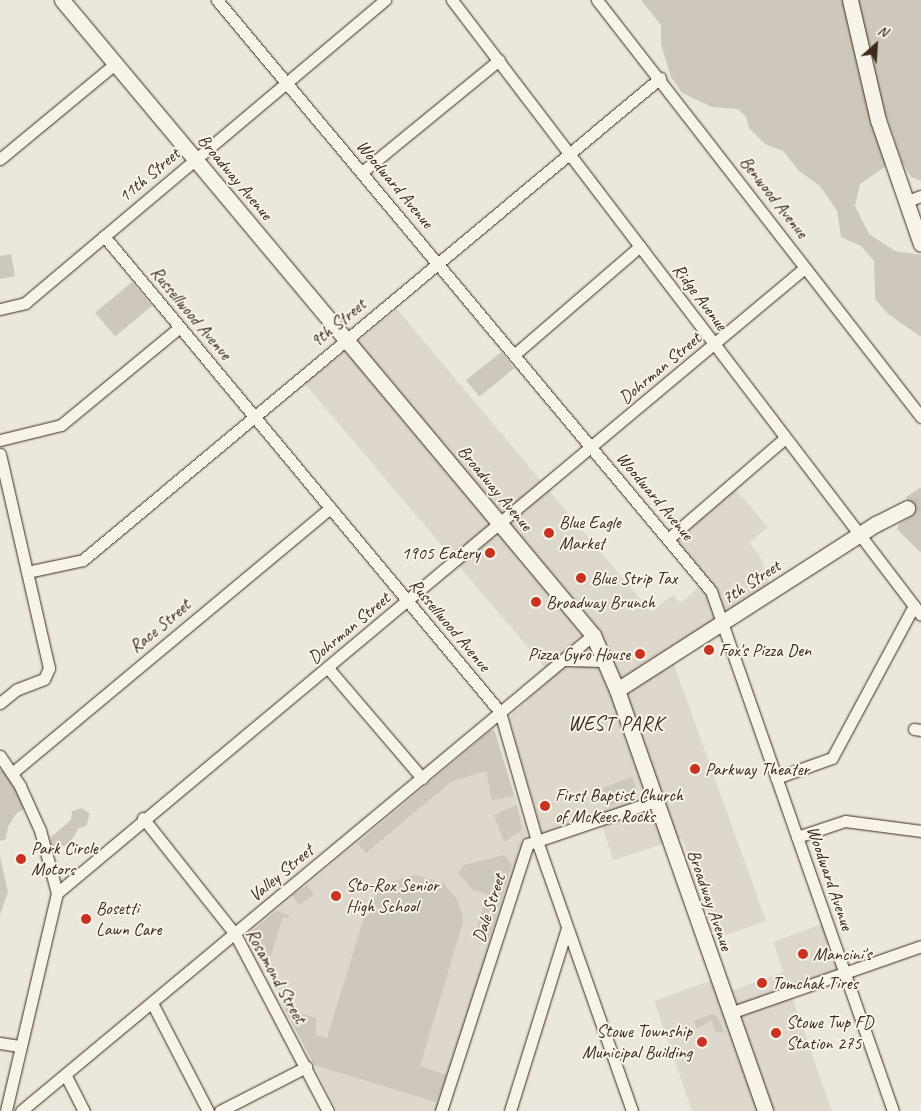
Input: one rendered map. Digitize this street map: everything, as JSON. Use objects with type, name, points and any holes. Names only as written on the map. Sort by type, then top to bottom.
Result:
[{"type":"street","name":"Broadway Avenue","points":[[62,0],[593,635],[606,661],[765,1111]]},
{"type":"street","name":"Woodward Avenue","points":[[217,0],[439,262],[711,591],[894,1111]]},
{"type":"street","name":"11th Street","points":[[0,309],[25,303],[385,0]]},
{"type":"street","name":"Ridge Avenue","points":[[452,0],[571,152],[714,346],[918,610]]},
{"type":"street","name":"Benwood Avenue","points":[[597,0],[660,78],[921,417]]},
{"type":"street","points":[[850,0],[878,120],[921,244]]},
{"type":"street","points":[[362,172],[498,60]]},
{"type":"street","points":[[0,159],[115,64]]},
{"type":"street","name":"9th Street","points":[[27,572],[83,560],[660,78]]},
{"type":"street","points":[[905,202],[921,196]]},
{"type":"street","name":"Russellwood Avenue","points":[[104,236],[500,712],[537,841],[632,1111]]},
{"type":"street","points":[[515,354],[640,246]]},
{"type":"street","name":"Dohrman Street","points":[[57,893],[143,818],[501,525],[801,272]]},
{"type":"street","points":[[0,440],[61,425],[180,327]]},
{"type":"street","points":[[668,540],[785,438]]},
{"type":"street","points":[[0,454],[48,675],[16,690],[0,703]]},
{"type":"street","name":"Race Street","points":[[12,773],[330,508]]},
{"type":"street","name":"7th Street","points":[[616,690],[859,535],[907,508]]},
{"type":"street","points":[[776,778],[832,758],[918,610]]},
{"type":"street","name":"Valley Street","points":[[21,1111],[66,1076],[593,635]]},
{"type":"street","points":[[563,660],[606,661]]},
{"type":"street","points":[[328,668],[422,778]]},
{"type":"street","points":[[0,756],[12,773],[40,830],[57,893],[19,1046],[6,1111]]},
{"type":"street","points":[[537,841],[655,801]]},
{"type":"street","name":"Rosamond Street","points":[[143,818],[235,934],[328,1111]]},
{"type":"street","points":[[797,837],[844,821],[921,831]]},
{"type":"street","name":"Dale Street","points":[[442,1111],[528,844],[537,841]]},
{"type":"street","points":[[510,1111],[568,928]]},
{"type":"street","points":[[730,1013],[921,946]]},
{"type":"street","points":[[152,1003],[208,1111]]},
{"type":"street","points":[[0,1042],[19,1046]]},
{"type":"street","points":[[220,1111],[306,1068]]},
{"type":"street","points":[[66,1076],[84,1111]]},
{"type":"shaded area","points":[[641,0],[848,0],[886,166],[860,184],[855,206],[869,234],[895,251],[921,255],[921,337],[887,313],[875,299],[874,261],[861,246],[841,237],[837,211],[820,186],[799,171],[783,151],[765,144],[749,128],[746,117],[738,109],[712,107],[682,93],[671,77],[661,44],[661,25]]},
{"type":"shaded area","points":[[858,0],[921,0],[921,181],[911,177],[902,162],[869,65]]},
{"type":"shaded area","points":[[11,254],[15,276],[0,279],[0,256]]},
{"type":"shaded area","points":[[132,282],[152,306],[115,337],[95,313]]},
{"type":"shaded area","points":[[397,309],[651,612],[673,595],[680,603],[704,583],[668,539],[732,485],[768,527],[749,543],[760,556],[772,590],[671,656],[766,921],[717,938],[682,838],[613,860],[598,813],[542,833],[509,717],[553,677],[305,384]]},
{"type":"shaded area","points":[[501,352],[514,368],[479,397],[466,380]]},
{"type":"shaded area","points":[[921,487],[921,553],[897,529],[899,524],[912,516],[906,497]]},
{"type":"shaded area","points":[[494,728],[528,839],[440,1111],[337,1111],[248,934]]},
{"type":"shaded area","points":[[491,730],[495,732],[514,796],[492,800],[486,771],[452,781],[366,853],[358,843]]},
{"type":"shaded area","points":[[5,767],[26,807],[16,814],[8,827],[6,839],[0,841],[0,771]]},
{"type":"shaded area","points":[[632,777],[639,796],[609,807],[602,788]]},
{"type":"shaded area","points":[[517,805],[522,830],[504,842],[494,815]]},
{"type":"shaded area","points":[[82,808],[90,814],[86,826],[79,828],[68,845],[53,848],[50,844],[51,837],[71,820],[72,811]]},
{"type":"shaded area","points":[[504,855],[512,864],[488,942],[474,938],[487,894],[473,890],[458,873],[464,865]]},
{"type":"shaded area","points":[[0,856],[8,892],[0,915]]},
{"type":"shaded area","points":[[416,875],[443,883],[456,898],[462,913],[463,922],[420,1066],[447,1075],[436,1102],[314,1065],[281,1002],[288,1001],[286,1006],[290,1010],[316,1018],[316,1035],[327,1038],[365,914],[368,917],[373,899],[390,882]]},
{"type":"shaded area","points":[[307,885],[314,895],[299,905],[292,895]]},
{"type":"shaded area","points":[[276,911],[289,915],[288,918],[283,917],[269,961],[261,958],[248,934]]},
{"type":"shaded area","points":[[827,922],[845,972],[790,991],[832,1111],[692,1111],[654,1001],[718,978],[724,994],[783,972],[773,942]]},
{"type":"shaded area","points":[[712,1014],[718,1017],[724,1033],[715,1032],[712,1020],[697,1029],[694,1021]]},
{"type":"tunnel","points":[[907,508],[921,503]]},
{"type":"place","name":"Blue Eagle Market","points":[[549,533]]},
{"type":"place","name":"1905 Eatery","points":[[490,553]]},
{"type":"place","name":"Blue Strip Tax","points":[[581,578]]},
{"type":"place","name":"Broadway Brunch","points":[[536,602]]},
{"type":"place","name":"Fox's Pizza Den","points":[[709,650]]},
{"type":"place","name":"Pizza Gyro House","points":[[640,654]]},
{"type":"place","name":"Parkway Theater","points":[[695,769]]},
{"type":"place","name":"First Baptist Church of McKees Rocks","points":[[545,806]]},
{"type":"place","name":"Park Circle Motors","points":[[21,859]]},
{"type":"place","name":"Sto-Rox Senior High School","points":[[336,896]]},
{"type":"place","name":"Bosetti Lawn Care","points":[[86,919]]},
{"type":"place","name":"Mancini's","points":[[803,954]]},
{"type":"place","name":"Tomchak Tires","points":[[762,983]]},
{"type":"place","name":"Stowe Twp FD Station 275","points":[[776,1033]]},
{"type":"place","name":"Stowe Township Municipal Building","points":[[702,1042]]},
{"type":"district","name":"WEST PARK","points":[[616,723]]}]
